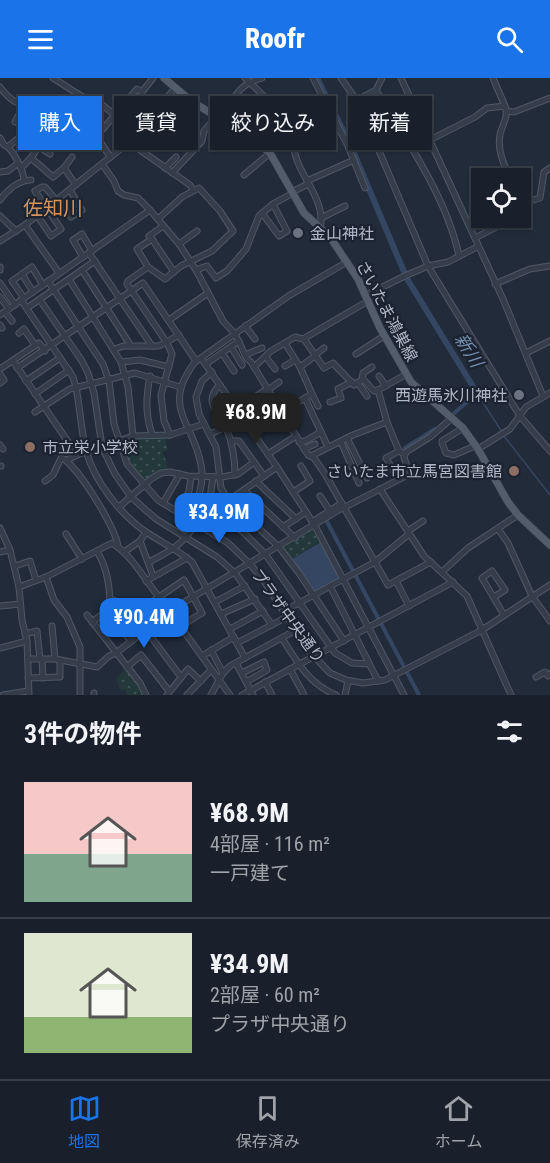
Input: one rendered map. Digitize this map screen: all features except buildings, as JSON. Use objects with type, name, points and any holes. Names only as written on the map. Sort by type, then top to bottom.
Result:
[{"type":"main road","name":"さいたま鴻巣線","points":[[164,78],[210,112]]},
{"type":"main road","name":"さいたま鴻巣線","points":[[266,150],[304,213],[320,227],[347,262],[405,375],[417,389],[463,428],[518,515],[550,545]]},
{"type":"street","points":[[53,78],[86,99],[101,104],[114,114]]},
{"type":"street","points":[[131,96],[137,89],[142,92],[153,78]]},
{"type":"street","points":[[234,96],[247,80],[262,78]]},
{"type":"street","points":[[313,78],[323,96]]},
{"type":"street","points":[[341,78],[354,96]]},
{"type":"street","points":[[365,96],[376,90],[382,78]]},
{"type":"street","points":[[401,78],[410,96]]},
{"type":"street","points":[[493,78],[506,109],[505,124],[500,135],[499,146],[507,168]]},
{"type":"street","points":[[247,80],[264,96]]},
{"type":"street","points":[[0,87],[9,99],[18,104]]},
{"type":"street","points":[[169,96],[176,88]]},
{"type":"street","points":[[376,90],[380,96]]},
{"type":"street","points":[[432,139],[475,117],[487,108],[514,112],[550,98]]},
{"type":"street","points":[[15,122],[18,116]]},
{"type":"street","points":[[102,130],[114,116]]},
{"type":"street","points":[[336,123],[365,188]]},
{"type":"street","points":[[172,173],[202,141],[204,130],[210,124]]},
{"type":"street","points":[[0,138],[4,145],[9,146],[13,152],[24,180]]},
{"type":"street","points":[[9,146],[18,139]]},
{"type":"street","points":[[432,142],[477,247],[550,401]]},
{"type":"street","points":[[102,146],[110,157]]},
{"type":"street","points":[[0,172],[19,166],[32,158],[37,150]]},
{"type":"street","points":[[44,150],[50,154]]},
{"type":"street","points":[[0,241],[25,225],[119,150]]},
{"type":"street","points":[[140,150],[190,185],[193,190]]},
{"type":"street","points":[[294,150],[321,218],[320,227]]},
{"type":"street","points":[[378,150],[428,266],[520,416],[550,451]]},
{"type":"street","points":[[413,150],[450,223],[459,256]]},
{"type":"street","points":[[244,175],[270,153]]},
{"type":"street","points":[[32,158],[53,177],[72,157]]},
{"type":"street","points":[[165,168],[176,157]]},
{"type":"street","points":[[196,270],[207,266],[216,278],[227,271],[246,249],[258,216],[308,182],[354,160]]},
{"type":"street","points":[[102,164],[118,191],[138,198],[179,244],[189,263],[196,270],[223,321],[235,334],[245,355],[299,442],[325,474],[388,585],[431,562]]},
{"type":"street","points":[[63,168],[76,185]]},
{"type":"street","points":[[531,201],[540,198],[544,172],[550,168]]},
{"type":"street","points":[[1,195],[24,180],[31,180]]},
{"type":"street","points":[[37,215],[51,236],[61,229],[35,191],[45,187],[71,218],[82,210],[70,190]]},
{"type":"street","points":[[152,239],[137,249],[148,267],[165,279],[212,251],[233,231],[220,211],[200,188],[176,201],[158,219]]},
{"type":"street","points":[[262,213],[279,236],[287,231],[273,204]]},
{"type":"street","points":[[321,218],[345,206]]},
{"type":"street","points":[[3,312],[150,210]]},
{"type":"street","points":[[0,216],[16,231]]},
{"type":"street","points":[[25,225],[59,273]]},
{"type":"street","points":[[163,226],[150,236],[174,272]]},
{"type":"street","points":[[475,238],[494,228]]},
{"type":"street","points":[[179,244],[196,231]]},
{"type":"street","points":[[304,339],[367,298],[428,266],[444,264],[477,247]]},
{"type":"street","points":[[88,254],[152,346]]},
{"type":"street","points":[[27,308],[95,261]]},
{"type":"street","points":[[189,519],[197,502],[201,463],[179,404],[180,387],[188,371],[199,359],[290,295],[347,262]]},
{"type":"street","points":[[495,284],[530,269],[550,266]]},
{"type":"street","name":"プラザ中央通り","points":[[22,274],[32,267],[54,289],[103,364],[108,380],[118,441],[127,464],[163,503],[228,543],[250,564],[314,657],[330,673],[348,681]]},
{"type":"street","points":[[148,267],[127,284],[172,354],[162,395],[162,412],[170,435]]},
{"type":"street","points":[[82,270],[131,346]]},
{"type":"street","points":[[33,292],[22,274],[12,281],[27,308],[69,370],[76,387],[86,451],[96,475],[119,507],[146,532],[192,562],[245,658]]},
{"type":"street","points":[[69,279],[115,349],[121,362],[128,387],[133,436]]},
{"type":"street","points":[[0,283],[15,305]]},
{"type":"street","points":[[18,369],[143,283],[179,335],[212,372],[286,477],[314,524],[403,694],[396,695]]},
{"type":"street","points":[[169,320],[208,293]]},
{"type":"street","points":[[0,297],[3,312],[12,321]]},
{"type":"street","points":[[40,300],[82,361],[91,384],[102,447],[115,474],[131,497],[156,519],[217,557],[245,586],[272,625]]},
{"type":"street","points":[[245,326],[255,339]]},
{"type":"street","points":[[19,333],[24,329],[35,345]]},
{"type":"street","points":[[115,349],[131,346],[159,346],[179,335]]},
{"type":"street","points":[[356,354],[384,336]]},
{"type":"street","points":[[254,367],[295,337],[304,339],[324,368],[333,363],[357,382],[367,396]]},
{"type":"street","points":[[206,364],[239,341]]},
{"type":"street","points":[[526,353],[550,341]]},
{"type":"street","points":[[0,383],[4,380],[0,372],[35,345],[39,343],[45,351]]},
{"type":"street","points":[[285,343],[300,367],[318,406]]},
{"type":"street","points":[[231,347],[242,365]]},
{"type":"street","points":[[245,355],[262,348]]},
{"type":"street","points":[[300,367],[324,348]]},
{"type":"street","points":[[222,353],[234,371]]},
{"type":"street","points":[[266,357],[275,369]]},
{"type":"street","points":[[26,381],[60,358]]},
{"type":"street","points":[[121,362],[140,360],[169,367]]},
{"type":"street","points":[[285,366],[296,360]]},
{"type":"street","points":[[13,361],[77,455]]},
{"type":"street","points":[[357,382],[363,373],[372,367]]},
{"type":"street","points":[[35,394],[69,370]]},
{"type":"street","points":[[212,372],[202,381],[196,397],[199,414],[216,447],[221,488],[228,500],[279,547],[344,641]]},
{"type":"street","points":[[35,412],[57,396],[76,387],[135,373],[180,387]]},
{"type":"street","points":[[379,375],[386,386]]},
{"type":"street","points":[[330,402],[341,398],[338,388],[357,382],[369,384],[374,391],[405,375]]},
{"type":"street","points":[[150,376],[146,401],[147,420],[152,434]]},
{"type":"street","points":[[237,409],[279,382]]},
{"type":"street","points":[[220,385],[216,388],[212,399],[231,441],[235,475]]},
{"type":"street","points":[[28,659],[57,659],[97,667],[169,612],[295,538],[330,511],[406,475],[408,470],[387,422],[378,390]]},
{"type":"street","points":[[281,412],[312,394]]},
{"type":"street","points":[[463,428],[442,441],[446,453],[454,455],[476,447],[510,429],[526,407],[547,394]]},
{"type":"street","points":[[305,398],[328,447]]},
{"type":"street","points":[[394,472],[386,458],[402,452],[452,418]]},
{"type":"street","points":[[210,434],[244,419]]},
{"type":"street","points":[[311,456],[387,422]]},
{"type":"street","points":[[67,460],[86,451],[133,436],[170,435],[204,424]]},
{"type":"street","points":[[299,442],[321,432]]},
{"type":"street","points":[[268,454],[296,436]]},
{"type":"street","points":[[347,438],[367,478]]},
{"type":"street","points":[[231,441],[239,441],[264,476]]},
{"type":"street","points":[[341,442],[359,483]]},
{"type":"street","points":[[304,449],[315,444]]},
{"type":"street","points":[[45,481],[53,475],[60,458],[67,460],[98,504],[119,544],[118,547]]},
{"type":"street","points":[[119,507],[161,473],[170,472],[201,478],[220,477],[235,475],[254,462]]},
{"type":"street","points":[[293,492],[310,481],[301,466]]},
{"type":"street","points":[[207,530],[228,500],[277,467]]},
{"type":"street","points":[[163,503],[180,474]]},
{"type":"street","points":[[179,513],[189,491],[191,477]]},
{"type":"street","points":[[149,562],[175,549],[187,538],[204,513],[210,498],[213,477]]},
{"type":"street","points":[[256,481],[296,519]]},
{"type":"street","points":[[380,489],[431,562],[467,596],[511,695]]},
{"type":"street","points":[[244,490],[295,538]]},
{"type":"street","points":[[98,504],[110,496]]},
{"type":"street","points":[[320,496],[330,511]]},
{"type":"street","points":[[314,524],[343,505]]},
{"type":"street","points":[[283,527],[306,512]]},
{"type":"street","points":[[204,513],[242,531],[266,555],[335,653],[352,663],[369,664]]},
{"type":"street","points":[[442,572],[468,548],[518,515]]},
{"type":"street","points":[[202,656],[211,650],[272,625],[301,602],[375,562],[423,521]]},
{"type":"street","points":[[0,528],[10,550],[19,586],[27,641],[29,693],[3,695]]},
{"type":"street","points":[[498,529],[508,543],[532,596],[550,621]]},
{"type":"street","points":[[124,552],[140,541],[146,532]]},
{"type":"street","points":[[66,534],[82,559]]},
{"type":"street","points":[[140,541],[153,576]]},
{"type":"street","points":[[19,586],[46,577],[112,543],[137,565],[146,581],[230,695]]},
{"type":"street","points":[[0,552],[10,550]]},
{"type":"street","points":[[92,622],[108,611],[111,587],[103,561],[97,551]]},
{"type":"street","points":[[146,581],[188,558]]},
{"type":"street","points":[[15,566],[30,561],[36,580]]},
{"type":"street","points":[[494,597],[505,590],[492,571],[482,578],[504,615]]},
{"type":"street","points":[[46,577],[54,600],[67,617],[80,646],[80,695]]},
{"type":"street","points":[[110,599],[128,606],[143,606],[184,580],[202,613],[179,627]]},
{"type":"street","points":[[396,581],[409,606]]},
{"type":"street","points":[[242,695],[252,693],[265,682],[369,629],[453,582]]},
{"type":"street","points":[[345,695],[348,681],[363,683],[394,676],[482,630],[550,585]]},
{"type":"street","points":[[215,602],[245,586]]},
{"type":"street","points":[[330,586],[378,681]]},
{"type":"street","points":[[221,614],[255,599]]},
{"type":"street","points":[[0,606],[20,604]]},
{"type":"street","points":[[128,606],[181,677]]},
{"type":"street","points":[[108,611],[131,641]]},
{"type":"street","points":[[230,629],[263,611]]},
{"type":"street","points":[[87,615],[146,695]]},
{"type":"street","points":[[28,678],[60,677],[52,626]]},
{"type":"street","points":[[26,634],[37,630],[43,678]]},
{"type":"street","points":[[211,695],[223,673],[236,663],[296,630]]},
{"type":"street","points":[[282,638],[307,676],[330,694]]},
{"type":"street","points":[[0,648],[27,641]]},
{"type":"street","points":[[211,650],[223,673]]},
{"type":"street","points":[[127,667],[141,655],[168,693],[188,669],[201,681]]},
{"type":"street","points":[[242,673],[264,662],[267,670],[246,682]]},
{"type":"street","points":[[236,663],[252,693]]},
{"type":"street","points":[[290,669],[304,695]]},
{"type":"street","points":[[187,695],[211,670]]},
{"type":"street","points":[[536,677],[545,672],[548,676],[550,675]]},
{"type":"street","points":[[265,682],[272,695]]},
{"type":"green space","points":[[265,395],[277,411],[257,425],[246,409]]},
{"type":"green space","points":[[135,437],[165,438],[168,450],[163,452],[168,468],[155,473],[145,482],[121,444]]},
{"type":"green space","points":[[312,529],[320,542],[291,559],[283,546]]},
{"type":"green space","points":[[126,669],[145,695],[127,695],[125,689],[121,691],[116,679]]},
{"type":"water","points":[[321,542],[340,578],[315,592],[292,559]]},
{"type":"waterway","name":"新川","points":[[317,78],[350,144],[405,274]]},
{"type":"waterway","name":"新川","points":[[406,277],[477,393]]},
{"type":"waterway","name":"新川","points":[[477,393],[502,432]]},
{"type":"waterway","points":[[450,417],[477,393]]},
{"type":"waterway","points":[[402,455],[405,448],[435,429]]},
{"type":"waterway","name":"新川","points":[[504,436],[550,495]]},
{"type":"waterway","points":[[325,518],[419,695]]},
{"type":"place","name":"金山神社","points":[[298,233]]},
{"type":"place","name":"西遊馬氷川神社","points":[[519,395]]},
{"type":"place","name":"市立栄小学校","points":[[30,447]]},
{"type":"place","name":"さいたま市立馬宮図書館","points":[[514,471]]},
{"type":"district","name":"佐知川","points":[[53,208]]}]
